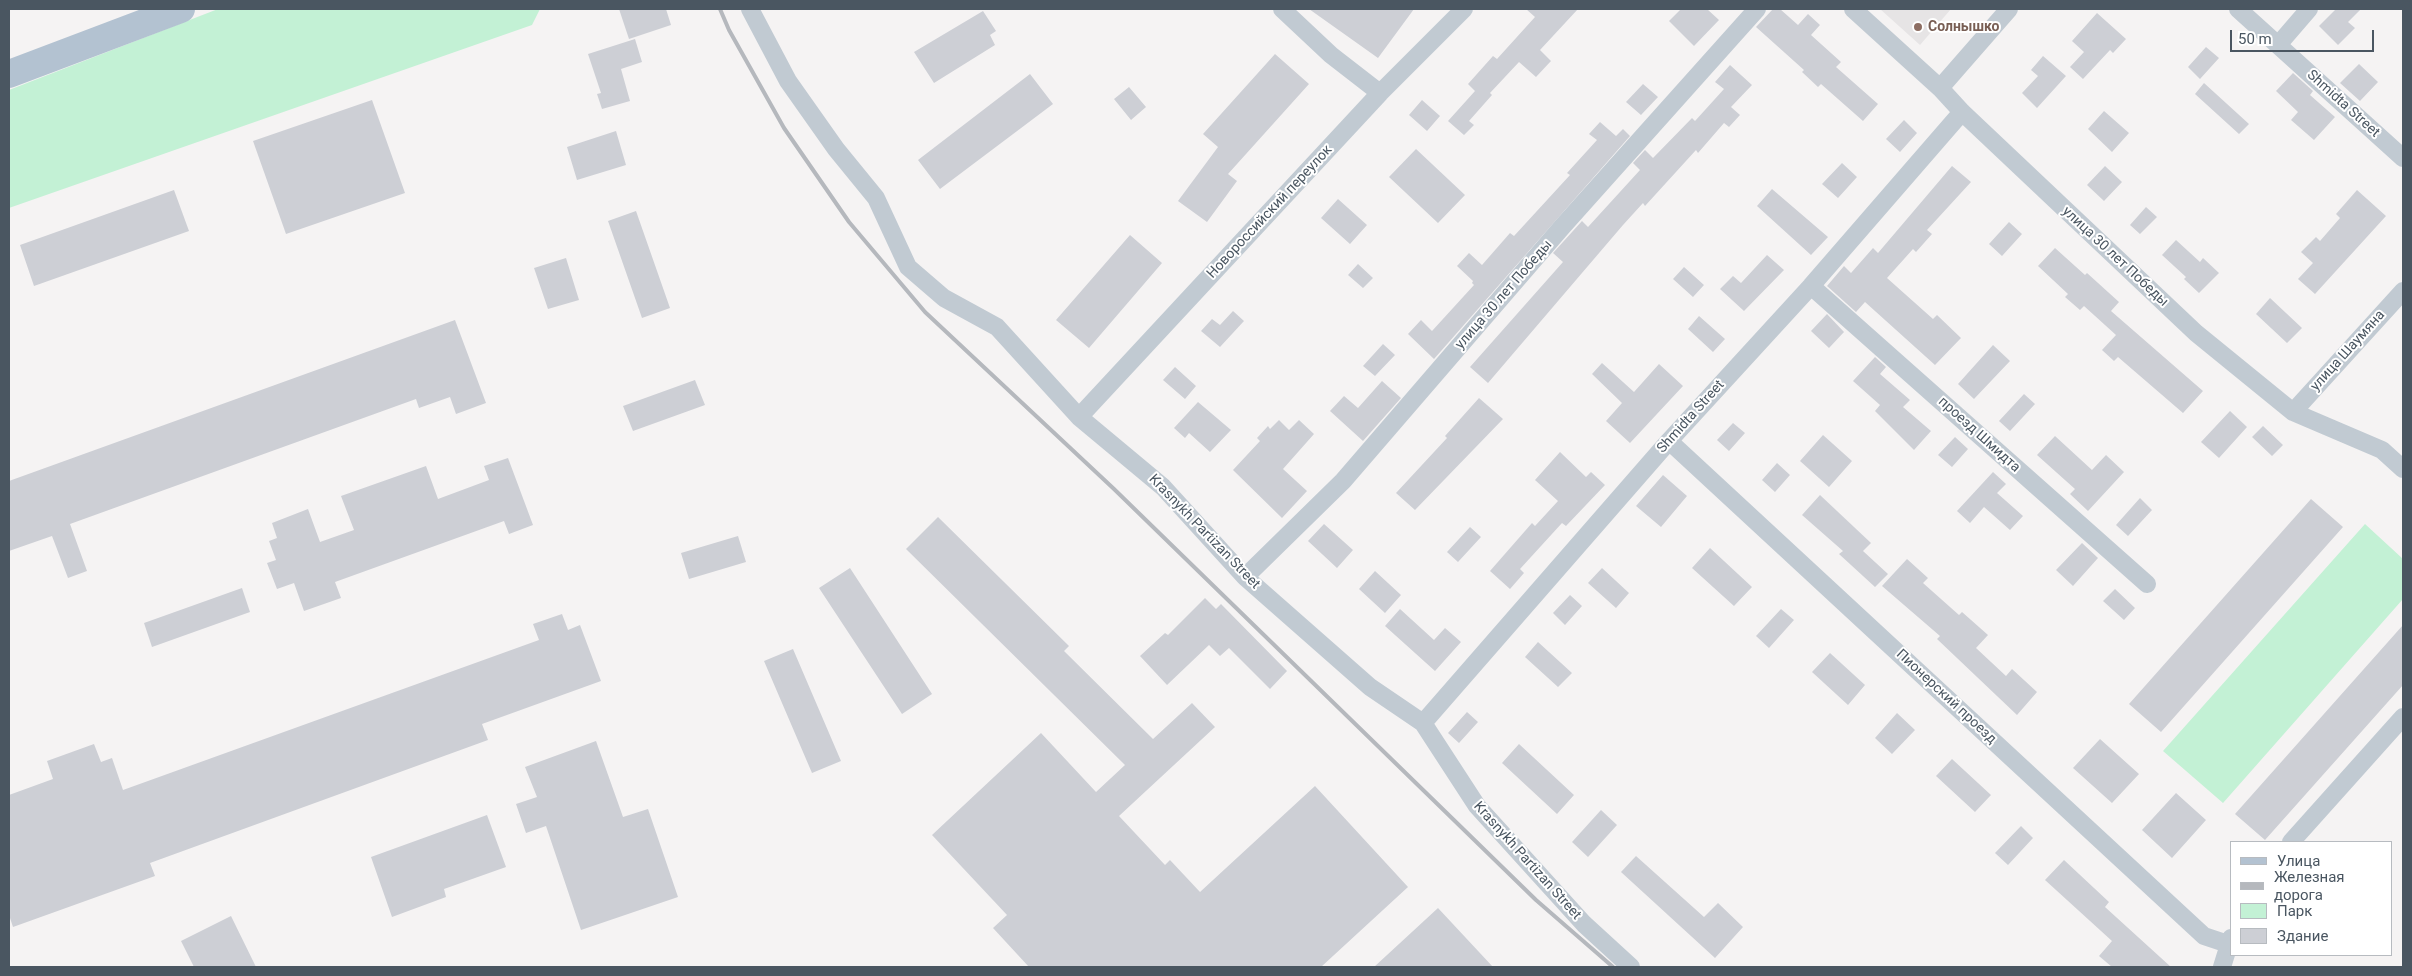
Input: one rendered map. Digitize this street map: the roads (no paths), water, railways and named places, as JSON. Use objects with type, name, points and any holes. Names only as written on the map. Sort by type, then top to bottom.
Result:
[{"type":"main road","points":[[9,74],[181,9]]},
{"type":"street","name":"Krasnykh Partizan Street","points":[[750,9],[788,81],[836,149],[876,198],[908,267],[944,298],[997,328],[1079,417],[1163,487],[1245,577],[1370,687],[1423,723],[1477,806],[1584,924],[1631,967]]},
{"type":"street","points":[[1282,9],[1331,55],[1380,93]]},
{"type":"street","name":"Новороссийский переулок","points":[[1079,417],[1380,93],[1464,9]]},
{"type":"street","name":"улица 30 лет Победы","points":[[1245,577],[1344,482],[1562,227],[1757,9]]},
{"type":"street","name":"улица 30 лет Победы","points":[[1853,9],[1940,88],[1962,112],[2196,333],[2293,412],[2382,450],[2403,468]]},
{"type":"street","points":[[1940,88],[2010,9]]},
{"type":"street","name":"Shmidta Street","points":[[2238,9],[2403,158]]},
{"type":"street","points":[[2278,45],[2309,9]]},
{"type":"street","name":"Shmidta Street","points":[[1423,723],[1669,441],[1811,286],[1962,112]]},
{"type":"street","name":"проезд Шмидта","points":[[1811,286],[2147,584]]},
{"type":"street","name":"улица Шаумяна","points":[[2293,412],[2403,291]]},
{"type":"street","name":"Пионерский проезд","points":[[1669,441],[2204,936],[2229,941]]},
{"type":"street","points":[[2292,841],[2403,717]]},
{"type":"street","points":[[2222,967],[2229,941]]},
{"type":"railway","points":[[720,9],[729,30],[784,128],[849,222],[925,312],[1114,489],[1536,900],[1613,967]]},
{"type":"place","name":"Солнышко","points":[[1918,27]]}]
